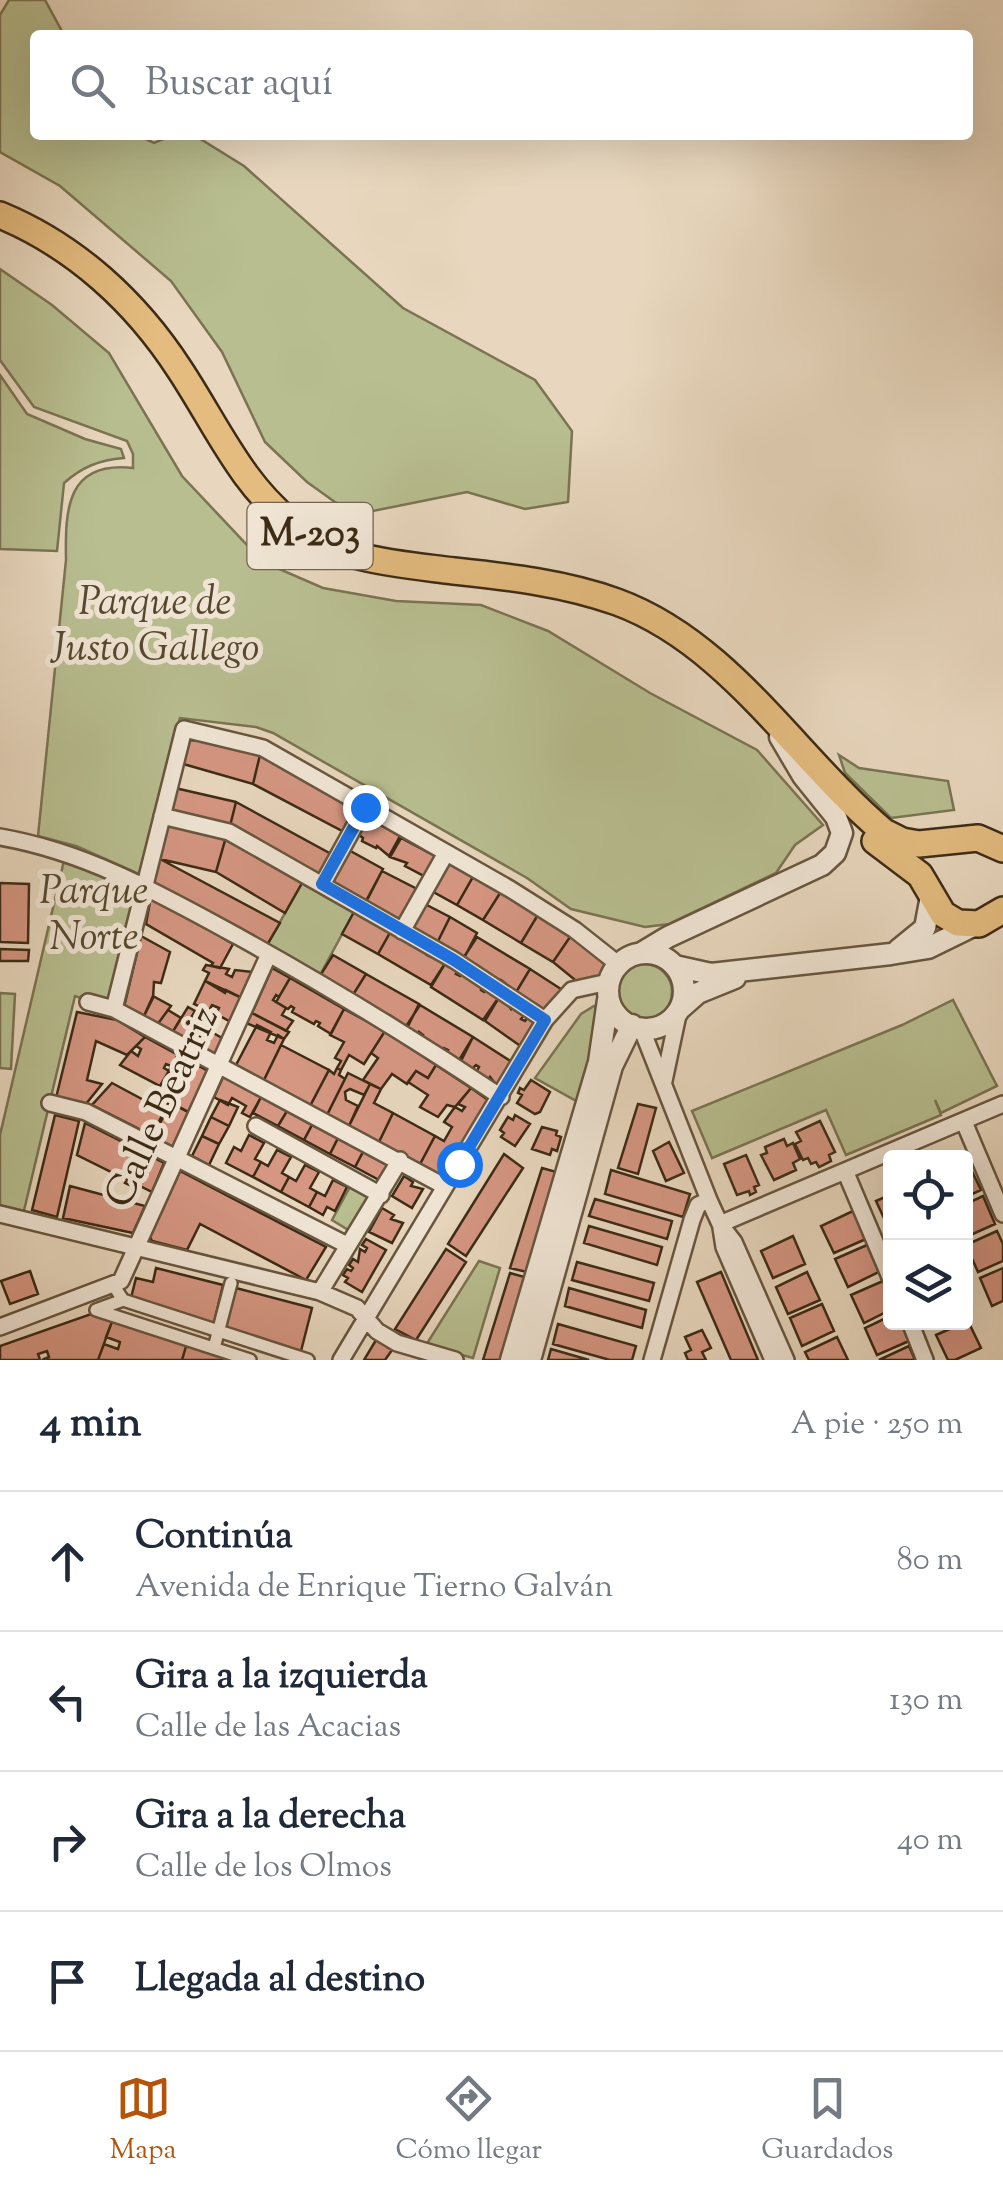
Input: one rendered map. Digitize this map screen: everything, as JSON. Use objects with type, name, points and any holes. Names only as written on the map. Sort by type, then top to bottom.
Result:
[{"type":"main road","name":"M-203","points":[[0,215],[31,228],[78,258],[122,296],[180,369],[237,467],[267,503],[298,529],[332,547],[381,562],[518,578],[578,590],[620,604],[689,642],[733,680],[884,832],[902,842],[919,844],[978,838],[1001,850]]},
{"type":"main road","name":"M-203","points":[[733,680],[859,827],[920,875],[943,914],[958,922],[994,921]]},
{"type":"main road","points":[[930,893],[929,872],[938,853],[956,841]]},
{"type":"street","points":[[114,1009],[184,729],[263,748],[526,899],[611,982],[614,1013],[637,1028],[655,1056],[709,1200],[734,1242],[786,1360]]},
{"type":"street","points":[[512,1360],[598,1062],[611,982],[632,954],[822,865],[835,853],[842,833],[836,816],[803,776],[780,737]]},
{"type":"street","points":[[322,884],[365,807]]},
{"type":"street","points":[[162,816],[229,832],[454,960],[545,1020]]},
{"type":"street","points":[[0,836],[66,852],[146,886],[402,1030],[501,1096]]},
{"type":"street","points":[[402,930],[446,853]]},
{"type":"street","points":[[891,954],[925,928],[930,893]]},
{"type":"street","points":[[675,966],[710,974],[891,954],[928,948],[994,921]]},
{"type":"street","points":[[643,952],[663,956],[682,978],[684,993],[664,1080]]},
{"type":"street","name":"Calle Beatriz","points":[[118,1293],[270,954]]},
{"type":"street","points":[[530,1360],[612,1066],[637,1028],[668,1022],[698,993],[760,970]]},
{"type":"street","points":[[341,1360],[545,1020],[572,990],[611,982]]},
{"type":"street","points":[[88,1002],[114,1009],[444,1186]]},
{"type":"street","points":[[612,1066],[632,1052],[655,1056]]},
{"type":"street","points":[[50,1103],[86,1112],[347,1245]]},
{"type":"street","points":[[720,1224],[1003,1104]]},
{"type":"street","points":[[964,1122],[1003,1214]]},
{"type":"street","points":[[256,1126],[381,1194]]},
{"type":"street","points":[[320,1292],[400,1160]]},
{"type":"street","points":[[846,1172],[883,1261]]},
{"type":"street","points":[[654,1358],[692,1220],[698,1205],[709,1200]]},
{"type":"street","points":[[0,1214],[320,1292],[357,1308],[396,1343],[455,1360]]},
{"type":"street","points":[[720,1224],[724,1246],[773,1360]]},
{"type":"street","points":[[214,1348],[231,1282]]},
{"type":"street","points":[[0,1327],[118,1293],[308,1360]]},
{"type":"street","points":[[118,1293],[96,1310],[250,1360]]},
{"type":"street","points":[[913,1330],[926,1360]]},
{"type":"green space","points":[[9,0],[45,0],[61,30],[30,30],[30,140],[202,140],[244,166],[403,308],[535,380],[572,431],[568,502],[525,509],[467,492],[353,515],[307,482],[265,442],[222,352],[171,281],[60,186],[0,152],[0,15]]},
{"type":"green space","name":"Parque de Justo Gallego","points":[[0,269],[52,305],[109,353],[182,476],[263,562],[323,588],[396,601],[481,605],[548,631],[650,693],[757,750],[823,825],[795,845],[776,873],[669,924],[645,927],[571,909],[527,878],[273,733],[256,727],[180,718],[139,874],[76,846],[38,836],[69,506],[83,480],[111,468],[133,468],[133,454],[127,441],[34,407],[0,360]]},
{"type":"green space","points":[[0,375],[27,414],[85,439],[121,449],[124,458],[91,465],[64,483],[57,551],[0,549]]},
{"type":"green space","points":[[839,755],[859,768],[948,781],[954,810],[891,818],[845,773]]},
{"type":"green space","name":"Parque Norte","points":[[66,852],[146,885],[114,1009],[75,996],[22,1219],[0,1214],[0,1135]]},
{"type":"green space","points":[[302,883],[354,912],[320,975],[267,945]]},
{"type":"green space","points":[[644,964],[664,972],[672,992],[664,1012],[644,1020],[624,1012],[616,992],[624,972]]},
{"type":"green space","points":[[0,993],[15,994],[11,1069],[0,1068]]},
{"type":"green space","points":[[953,1000],[997,1086],[941,1113],[935,1100],[941,1115],[846,1155],[826,1110],[712,1158],[692,1111],[902,1025]]},
{"type":"green space","points":[[594,1006],[603,1006],[580,1103],[535,1078],[581,1014]]},
{"type":"green space","points":[[351,1185],[373,1197],[350,1231],[332,1220]]},
{"type":"green space","points":[[479,1261],[500,1268],[473,1358],[426,1345]]},
{"type":"building","points":[[186,735],[260,755],[253,784],[180,763]]},
{"type":"building","points":[[260,755],[357,809],[346,833],[253,784]]},
{"type":"building","points":[[175,788],[236,802],[229,830],[167,814]]},
{"type":"building","points":[[236,802],[333,855],[322,879],[229,830]]},
{"type":"building","points":[[369,818],[400,836],[389,856],[362,841],[359,835]]},
{"type":"building","points":[[167,824],[226,837],[216,872],[160,859]]},
{"type":"building","points":[[226,837],[302,883],[285,913],[216,872]]},
{"type":"building","points":[[401,838],[435,856],[424,876],[405,866],[407,863],[390,857]]},
{"type":"building","points":[[345,848],[383,869],[366,902],[327,881]]},
{"type":"building","points":[[160,859],[280,923],[267,945],[152,883]]},
{"type":"building","points":[[445,859],[474,875],[457,905],[428,889]]},
{"type":"building","points":[[382,871],[421,891],[403,924],[365,903]]},
{"type":"building","points":[[474,875],[502,890],[483,920],[457,905]]},
{"type":"building","points":[[0,883],[29,884],[28,943],[0,942]]},
{"type":"building","points":[[502,890],[539,913],[521,943],[483,920]]},
{"type":"building","points":[[151,896],[233,944],[220,968],[146,924]]},
{"type":"building","points":[[421,902],[450,917],[436,945],[406,929]]},
{"type":"building","points":[[354,912],[392,929],[378,954],[342,934]]},
{"type":"building","points":[[539,913],[572,934],[553,962],[521,943]]},
{"type":"building","points":[[450,917],[477,933],[462,962],[436,945]]},
{"type":"building","points":[[392,929],[406,942],[408,939],[430,951],[427,955],[434,954],[446,962],[431,985],[378,954]]},
{"type":"building","points":[[572,934],[610,965],[603,979],[580,984],[553,962]]},
{"type":"building","points":[[141,936],[170,952],[161,983],[154,982],[153,998],[143,1018],[124,1007]]},
{"type":"building","points":[[477,937],[530,969],[515,994],[501,980],[499,983],[477,971],[480,967],[474,968],[462,960]]},
{"type":"building","points":[[0,949],[29,950],[28,961],[0,961]]},
{"type":"building","points":[[333,955],[366,974],[351,998],[318,979]]},
{"type":"building","points":[[446,962],[458,971],[456,974],[462,973],[483,986],[484,992],[487,989],[499,997],[483,1020],[431,987]]},
{"type":"building","points":[[206,965],[229,969],[226,974],[232,977],[235,970],[253,972],[242,998],[205,981],[209,973],[203,970]]},
{"type":"building","points":[[272,968],[290,978],[273,1000],[286,1008],[282,1015],[293,1021],[286,1031],[252,1013]]},
{"type":"building","points":[[530,969],[564,991],[544,1015],[515,994]]},
{"type":"building","points":[[366,974],[419,1004],[406,1030],[393,1022],[391,1016],[389,1020],[367,1008],[370,1004],[351,998]]},
{"type":"building","points":[[290,978],[344,1009],[331,1034],[318,1026],[320,1023],[314,1024],[292,1012],[291,1006],[288,1009],[276,1002]]},
{"type":"building","points":[[205,981],[242,998],[231,1022],[216,1014],[219,1008],[212,1005],[209,1011],[194,1004]]},
{"type":"building","points":[[501,994],[511,1009],[513,1005],[526,1013],[521,1019],[525,1021],[528,1017],[540,1024],[526,1050],[485,1021]]},
{"type":"building","points":[[153,996],[171,1006],[157,1025],[143,1018]]},
{"type":"building","points":[[420,1005],[473,1037],[458,1062],[446,1054],[448,1050],[442,1051],[421,1038],[419,1032],[417,1036],[405,1028]]},
{"type":"building","points":[[188,1007],[195,1011],[188,1023],[195,1027],[202,1014],[208,1018],[195,1046],[172,1033]]},
{"type":"building","points":[[344,1009],[385,1031],[364,1064],[349,1055],[341,1070],[337,1068],[341,1061],[335,1058],[344,1042],[330,1035]]},
{"type":"building","points":[[168,1010],[181,1018],[172,1033],[157,1025]]},
{"type":"building","points":[[77,1012],[117,1020],[145,1037],[127,1055],[96,1041],[87,1080],[102,1084],[85,1105],[56,1098]]},
{"type":"building","points":[[252,1013],[289,1032],[284,1039],[246,1023]]},
{"type":"building","points":[[257,1025],[271,1032],[267,1040],[274,1043],[278,1035],[284,1039],[263,1082],[235,1067]]},
{"type":"building","points":[[204,1028],[224,1039],[216,1057],[195,1046]]},
{"type":"building","points":[[385,1031],[436,1065],[428,1078],[416,1071],[407,1084],[392,1074],[381,1089],[363,1080],[378,1058],[371,1053]]},
{"type":"building","points":[[145,1037],[178,1055],[171,1066],[166,1064],[164,1068],[169,1071],[160,1086],[120,1065],[131,1051],[138,1056],[141,1049],[136,1046]]},
{"type":"building","points":[[473,1037],[515,1064],[501,1091],[490,1077],[488,1080],[475,1074],[479,1067],[472,1069],[460,1063]]},
{"type":"building","points":[[281,1045],[329,1070],[309,1108],[263,1082]]},
{"type":"building","points":[[178,1055],[208,1071],[188,1112],[171,1103],[182,1080],[168,1072]]},
{"type":"building","points":[[436,1065],[471,1088],[455,1107],[447,1105],[438,1117],[420,1107],[428,1095],[408,1082],[416,1071],[428,1078]]},
{"type":"building","points":[[337,1068],[345,1079],[326,1117],[309,1108],[329,1070],[334,1074]]},
{"type":"building","points":[[348,1073],[370,1084],[364,1095],[350,1089],[345,1092],[346,1100],[358,1106],[348,1128],[326,1117]]},
{"type":"building","points":[[223,1077],[261,1097],[250,1117],[242,1113],[246,1106],[232,1098],[228,1105],[214,1097]]},
{"type":"building","points":[[531,1080],[550,1092],[540,1112],[535,1114],[517,1103],[522,1095],[518,1093],[520,1088],[524,1090]]},
{"type":"building","points":[[112,1083],[166,1112],[153,1136],[92,1105]]},
{"type":"building","points":[[370,1084],[381,1089],[374,1103],[393,1113],[378,1144],[348,1128]]},
{"type":"building","points":[[471,1088],[488,1100],[441,1178],[419,1166],[435,1136],[444,1141],[452,1127],[444,1122],[455,1107],[462,1111],[465,1107],[458,1104]]},
{"type":"building","points":[[261,1097],[287,1111],[278,1126],[253,1113]]},
{"type":"building","points":[[220,1100],[238,1107],[229,1126],[211,1117]]},
{"type":"building","points":[[169,1101],[190,1113],[173,1149],[151,1138]]},
{"type":"building","points":[[638,1104],[656,1108],[638,1174],[618,1168]]},
{"type":"building","points":[[287,1111],[312,1125],[304,1140],[278,1126]]},
{"type":"building","points":[[393,1113],[435,1136],[419,1166],[378,1144]]},
{"type":"building","points":[[55,1115],[79,1121],[57,1217],[32,1210]]},
{"type":"building","points":[[515,1115],[530,1124],[515,1146],[501,1137],[504,1133],[500,1130],[508,1117],[513,1120]]},
{"type":"building","points":[[211,1117],[229,1126],[219,1144],[202,1136]]},
{"type":"building","points":[[820,1121],[835,1152],[829,1155],[831,1161],[819,1167],[808,1158],[803,1160],[795,1144],[801,1141],[796,1132]]},
{"type":"building","points":[[85,1123],[164,1163],[152,1192],[125,1183],[127,1180],[77,1155]]},
{"type":"building","points":[[312,1125],[338,1138],[330,1154],[304,1140]]},
{"type":"building","points":[[542,1127],[557,1131],[556,1135],[561,1137],[557,1151],[552,1149],[550,1155],[532,1149]]},
{"type":"building","points":[[249,1135],[264,1143],[255,1159],[261,1162],[253,1177],[226,1163],[234,1147],[241,1151]]},
{"type":"building","points":[[202,1136],[219,1144],[209,1165],[192,1156]]},
{"type":"building","points":[[338,1138],[363,1152],[355,1167],[330,1154]]},
{"type":"building","points":[[784,1139],[787,1146],[793,1143],[800,1159],[793,1163],[796,1170],[774,1180],[761,1155],[767,1153],[765,1147]]},
{"type":"building","points":[[669,1142],[684,1173],[666,1181],[653,1151]]},
{"type":"building","points":[[277,1150],[291,1157],[282,1173],[289,1177],[281,1192],[253,1177],[261,1162],[268,1166]]},
{"type":"building","points":[[363,1152],[389,1166],[381,1181],[355,1167]]},
{"type":"building","points":[[504,1154],[523,1168],[466,1256],[448,1244]]},
{"type":"building","points":[[746,1155],[759,1185],[750,1195],[749,1191],[737,1195],[724,1164]]},
{"type":"building","points":[[305,1165],[319,1172],[310,1188],[317,1192],[309,1207],[281,1192],[289,1177],[296,1181]]},
{"type":"building","points":[[542,1168],[560,1173],[531,1273],[510,1268]]},
{"type":"building","points":[[611,1170],[690,1194],[683,1217],[605,1194]]},
{"type":"building","points":[[180,1171],[326,1247],[306,1280],[200,1224],[187,1250],[152,1241],[150,1237]]},
{"type":"building","points":[[973,1173],[981,1190],[973,1194]]},
{"type":"building","points":[[404,1176],[413,1182],[411,1186],[423,1189],[412,1208],[392,1196]]},
{"type":"building","points":[[333,1180],[347,1187],[335,1211],[327,1207],[323,1215],[309,1207],[317,1192],[325,1196]]},
{"type":"building","points":[[70,1186],[145,1206],[133,1233],[63,1218]]},
{"type":"building","points":[[983,1196],[995,1224],[973,1234],[973,1201]]},
{"type":"building","points":[[883,1198],[883,1216],[876,1201]]},
{"type":"building","points":[[595,1199],[672,1221],[667,1239],[589,1216]]},
{"type":"building","points":[[382,1208],[394,1215],[391,1219],[403,1223],[392,1243],[369,1232]]},
{"type":"building","points":[[853,1211],[866,1239],[834,1253],[821,1226]]},
{"type":"building","points":[[589,1226],[662,1247],[657,1265],[584,1243]]},
{"type":"building","points":[[997,1231],[1003,1244],[1003,1261],[978,1272],[973,1261],[973,1242]]},
{"type":"building","points":[[793,1236],[805,1264],[773,1278],[761,1251]]},
{"type":"building","points":[[366,1239],[386,1250],[362,1292],[345,1282],[348,1278],[343,1275],[353,1268],[349,1265],[353,1259],[358,1262],[360,1249],[365,1252],[367,1248],[362,1245]]},
{"type":"building","points":[[867,1245],[879,1272],[848,1287],[835,1259]]},
{"type":"building","points":[[446,1249],[466,1262],[416,1340],[395,1329]]},
{"type":"building","points":[[577,1262],[654,1283],[649,1301],[572,1280]]},
{"type":"building","points":[[156,1268],[223,1285],[213,1327],[131,1298],[136,1278],[153,1282]]},
{"type":"building","points":[[1003,1268],[1003,1301],[992,1306],[980,1278]]},
{"type":"building","points":[[30,1271],[38,1294],[10,1304],[1,1281]]},
{"type":"building","points":[[721,1272],[758,1360],[731,1360],[697,1282]]},
{"type":"building","points":[[807,1272],[820,1300],[788,1314],[776,1287]]},
{"type":"building","points":[[510,1273],[528,1278],[505,1360],[483,1360]]},
{"type":"building","points":[[883,1281],[883,1314],[864,1323],[851,1295]]},
{"type":"building","points":[[236,1288],[312,1308],[300,1355],[225,1331]]},
{"type":"building","points":[[569,1288],[646,1310],[642,1328],[565,1306]]},
{"type":"building","points":[[822,1304],[834,1331],[802,1346],[790,1318]]},
{"type":"building","points":[[94,1313],[113,1319],[98,1360],[42,1360],[49,1357],[47,1351],[38,1354],[40,1360],[0,1360],[0,1346]]},
{"type":"building","points":[[113,1319],[187,1343],[182,1360],[98,1360],[104,1344],[118,1349],[120,1342],[106,1337]]},
{"type":"building","points":[[883,1319],[883,1330],[904,1330],[909,1341],[877,1355],[865,1328]]},
{"type":"building","points":[[558,1324],[636,1346],[632,1360],[610,1360],[553,1344]]},
{"type":"building","points":[[702,1330],[711,1348],[702,1352],[706,1360],[688,1360],[685,1353],[691,1350],[685,1337]]},
{"type":"building","points":[[947,1330],[972,1330],[981,1348],[948,1360],[936,1335]]},
{"type":"building","points":[[837,1337],[848,1360],[809,1360],[805,1352]]},
{"type":"building","points":[[376,1340],[392,1350],[385,1360],[364,1360]]},
{"type":"building","points":[[187,1343],[239,1360],[182,1360]]},
{"type":"building","points":[[909,1346],[915,1360],[879,1360]]},
{"type":"building","points":[[551,1349],[589,1360],[548,1360]]},
{"type":"route","points":[[365,807],[322,884],[454,960],[545,1020],[459,1164]]}]
